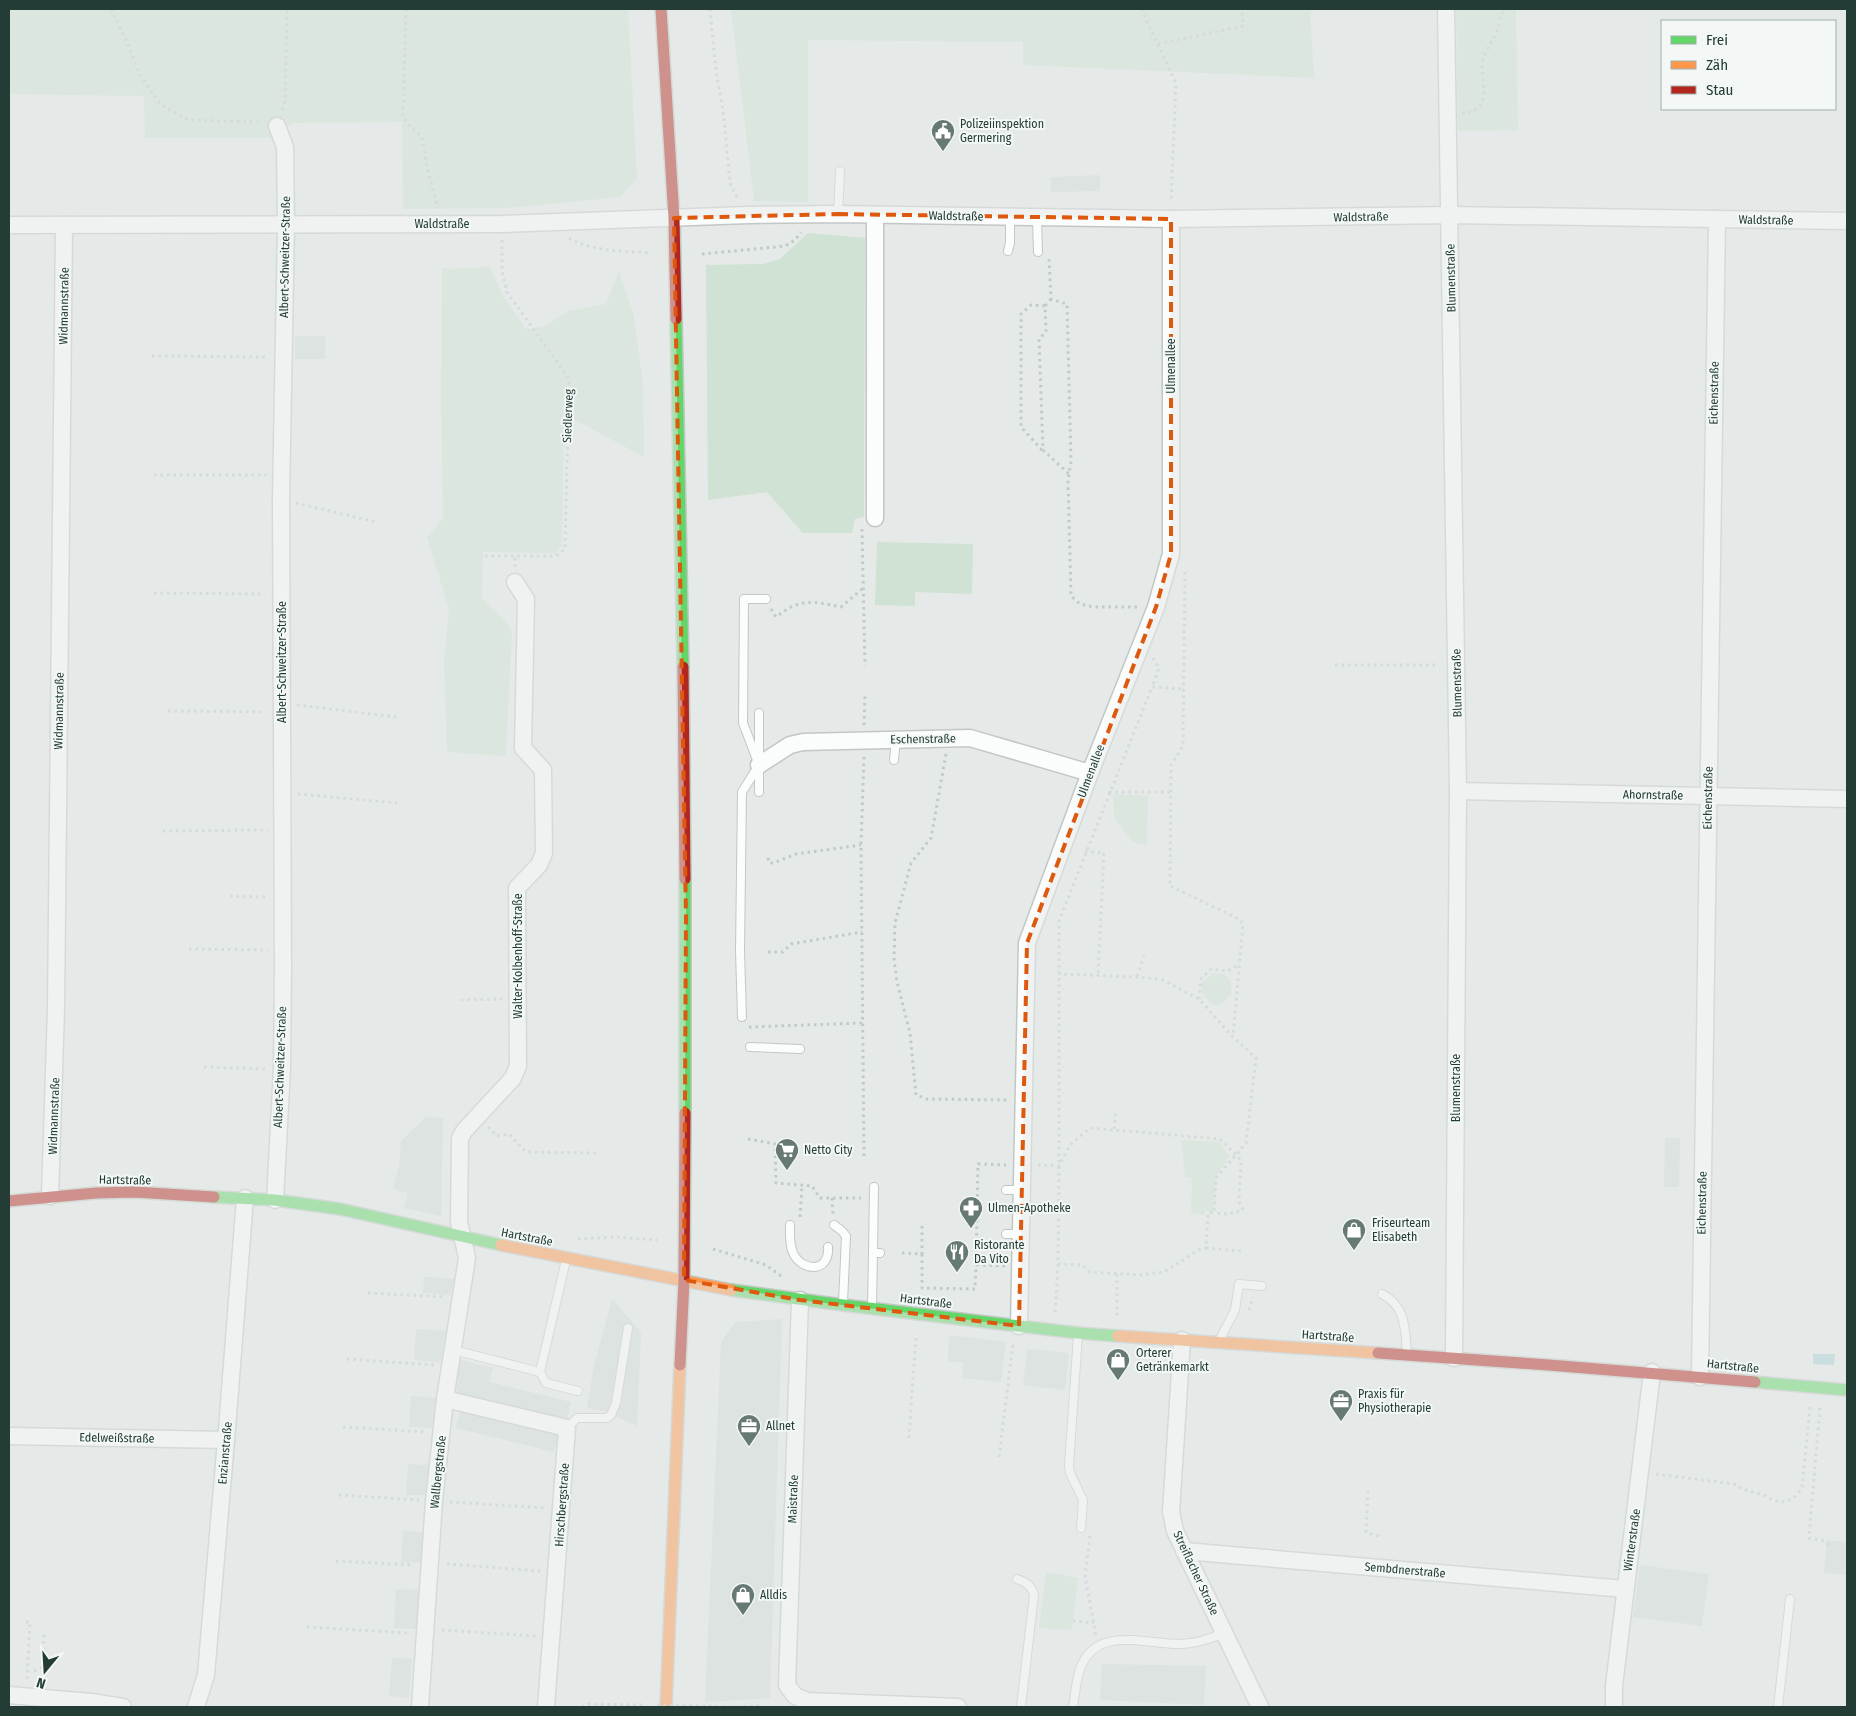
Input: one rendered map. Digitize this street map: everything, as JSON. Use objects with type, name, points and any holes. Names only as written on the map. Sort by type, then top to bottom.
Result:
[{"type":"street","points":[[661,9],[674,218],[686,917],[684,1280],[676,1444],[672,1609],[662,1706]]},
{"type":"street","name":"Blumenstraße","points":[[1446,9],[1458,791],[1454,1358]]},
{"type":"street","name":"Albert-Schweitzer-Straße","points":[[275,1200],[282,1049],[282,793],[278,708],[286,224],[285,146],[277,126]]},
{"type":"street","name":"Waldstraße","points":[[9,225],[502,224],[748,215],[838,214],[1171,219],[1450,215],[1847,221]]},
{"type":"street","points":[[875,215],[875,518]]},
{"type":"street","name":"Ulmenallee","points":[[1017,1326],[1021,1266],[1014,1234],[1013,1190],[1022,1165],[1027,943],[1090,773],[1156,607],[1171,554],[1171,219]]},
{"type":"street","name":"Eichenstraße","points":[[1700,1377],[1717,219]]},
{"type":"street","name":"Widmannstraße","points":[[50,1196],[56,1038],[64,225]]},
{"type":"street","name":"Walter-Kolbenhoff-Straße","points":[[463,1238],[459,1222],[460,1138],[464,1130],[516,1072],[518,1066],[517,888],[539,865],[544,853],[543,770],[524,748],[526,598],[515,582]]},
{"type":"street","name":"Eschenstraße","points":[[759,765],[790,745],[796,744],[864,740],[970,738],[1090,773]]},
{"type":"street","name":"Ahornstraße","points":[[1458,791],[1847,799]]},
{"type":"street","name":"Hartstraße","points":[[9,1200],[135,1192],[275,1200],[340,1209],[463,1238],[800,1300],[1078,1333],[1652,1372],[1847,1390]]},
{"type":"street","name":"Enzianstraße","points":[[196,1707],[206,1675],[244,1198]]},
{"type":"street","name":"Wallbergstraße","points":[[420,1707],[434,1500],[445,1399],[467,1258],[463,1238]]},
{"type":"street","name":"Maistraße","points":[[800,1300],[786,1682],[789,1690],[794,1696],[807,1701],[958,1707]]},
{"type":"street","name":"Streiflacher Straße","points":[[1182,1340],[1171,1512],[1175,1530],[1184,1551],[1260,1707]]},
{"type":"street","name":"Winterstraße","points":[[1614,1707],[1614,1686],[1625,1589],[1652,1372]]},
{"type":"street","points":[[445,1399],[567,1428]]},
{"type":"street","name":"Hirschbergstraße","points":[[546,1707],[567,1428]]},
{"type":"street","name":"Edelweißstraße","points":[[9,1436],[226,1440]]},
{"type":"street","name":"Sembdnerstraße","points":[[1184,1551],[1625,1589]]},
{"type":"street","points":[[9,1695],[91,1702],[123,1707]]},
{"type":"lane","points":[[838,214],[840,170]]},
{"type":"lane","points":[[1008,251],[1010,243],[1010,217]]},
{"type":"lane","points":[[1037,218],[1038,252]]},
{"type":"lane","points":[[759,765],[743,723],[744,599],[766,599]]},
{"type":"lane","points":[[759,713],[759,792]]},
{"type":"lane","points":[[894,760],[896,739]]},
{"type":"lane","points":[[742,1017],[744,1006],[745,858],[742,792],[759,765]]},
{"type":"lane","points":[[750,1047],[800,1049]]},
{"type":"lane","points":[[872,1308],[877,1253],[874,1187]]},
{"type":"lane","points":[[790,1225],[791,1247],[801,1263],[811,1267],[821,1265],[828,1257],[828,1246]]},
{"type":"lane","points":[[834,1225],[842,1230],[846,1236],[843,1305]]},
{"type":"lane","points":[[567,1258],[540,1372],[546,1383],[578,1391]]},
{"type":"lane","points":[[1218,1343],[1235,1310],[1239,1284],[1262,1286]]},
{"type":"lane","points":[[1382,1294],[1398,1306],[1405,1322],[1408,1355]]},
{"type":"lane","points":[[567,1428],[577,1418],[607,1418],[611,1415],[616,1403],[628,1328]]},
{"type":"lane","points":[[1078,1333],[1069,1465],[1071,1477],[1083,1500],[1081,1528]]},
{"type":"lane","points":[[453,1350],[540,1372]]},
{"type":"lane","points":[[1016,1579],[1032,1587],[1034,1595],[1021,1707]]},
{"type":"lane","points":[[1778,1707],[1790,1600]]},
{"type":"lane","points":[[1073,1707],[1080,1668],[1089,1654],[1098,1646],[1116,1640],[1179,1644],[1193,1643],[1224,1633]]},
{"type":"path","points":[[111,9],[139,73],[161,105],[189,120],[256,121],[277,126],[285,100],[286,9]]},
{"type":"path","points":[[406,9],[403,114],[407,124],[422,137],[426,163],[443,224]]},
{"type":"path","points":[[710,9],[730,182],[736,197],[743,202]]},
{"type":"path","points":[[1141,9],[1176,83],[1171,219]]},
{"type":"path","points":[[1158,44],[1243,26],[1242,9]]},
{"type":"path","points":[[1448,114],[1469,113],[1478,107],[1484,99],[1483,60],[1497,31],[1504,9]]},
{"type":"path","name":"Siedlerweg","points":[[502,224],[502,272],[507,292],[570,379],[565,549],[556,556],[515,556]]},
{"type":"path","points":[[563,235],[575,242],[595,248],[651,253]]},
{"type":"path","points":[[702,254],[785,246]]},
{"type":"path","points":[[1043,450],[1039,339],[1046,332],[1046,306],[1051,299],[1048,254]]},
{"type":"path","points":[[1051,299],[1067,304],[1071,462],[1069,475],[1071,596],[1080,604],[1094,607],[1156,607]]},
{"type":"path","points":[[1046,306],[1031,305],[1021,314],[1021,427],[1069,475]]},
{"type":"path","points":[[152,356],[272,357]]},
{"type":"path","points":[[154,475],[273,476]]},
{"type":"path","points":[[281,499],[376,522]]},
{"type":"path","points":[[865,666],[862,527],[875,518]]},
{"type":"path","points":[[1171,554],[1185,568],[1183,746],[1171,765],[1170,886],[1239,919],[1243,924],[1233,1037]]},
{"type":"path","points":[[485,556],[515,556],[515,582]]},
{"type":"path","points":[[766,599],[776,617],[788,607],[802,602],[823,603],[841,607],[862,589]]},
{"type":"path","points":[[154,593],[271,594]]},
{"type":"path","points":[[1054,1330],[1058,1264],[1059,921],[1085,851],[1159,668],[1143,640]]},
{"type":"path","points":[[1335,665],[1457,666]]},
{"type":"path","points":[[1152,687],[1184,689]]},
{"type":"path","points":[[864,1158],[861,845],[865,694]]},
{"type":"path","points":[[168,711],[278,708],[396,717]]},
{"type":"path","points":[[947,739],[932,838],[911,863],[895,923],[894,959],[897,982],[910,1033],[916,1095],[928,1099],[1024,1100]]},
{"type":"path","points":[[1109,792],[1171,792]]},
{"type":"path","points":[[282,793],[398,803]]},
{"type":"path","points":[[163,831],[271,830]]},
{"type":"path","points":[[768,858],[769,863],[773,863],[796,854],[861,845]]},
{"type":"path","points":[[1085,851],[1104,854],[1098,975]]},
{"type":"path","points":[[230,896],[270,897]]},
{"type":"path","points":[[768,952],[783,952],[791,944],[862,932]]},
{"type":"path","points":[[188,949],[272,950]]},
{"type":"path","points":[[1137,976],[1144,956]]},
{"type":"path","points":[[1199,998],[1201,979],[1211,969],[1227,971],[1239,965]]},
{"type":"path","points":[[1059,974],[1137,976],[1163,980],[1199,998],[1233,1037],[1256,1058],[1246,1142],[1216,1178],[1214,1213]]},
{"type":"path","points":[[461,1000],[518,999]]},
{"type":"path","points":[[742,1017],[741,1027],[863,1023]]},
{"type":"path","points":[[204,1067],[246,1068]]},
{"type":"path","points":[[1114,1129],[1116,1110]]},
{"type":"path","points":[[477,1116],[497,1136],[510,1134],[526,1152],[596,1153]]},
{"type":"path","points":[[1059,1166],[1070,1145],[1090,1128],[1220,1139],[1241,1160],[1239,1202],[1243,1210],[1228,1214],[1208,1213],[1206,1248]]},
{"type":"path","points":[[748,1139],[775,1144],[776,1183],[812,1186],[820,1198],[864,1198]]},
{"type":"path","points":[[922,1223],[922,1288],[975,1289],[979,1233],[978,1164],[1059,1166]]},
{"type":"path","points":[[799,1225],[802,1185]]},
{"type":"path","points":[[977,1186],[982,1188]]},
{"type":"path","points":[[573,1240],[617,1237],[657,1240]]},
{"type":"path","points":[[1058,1264],[1082,1265],[1090,1272],[1140,1275],[1164,1272],[1202,1248],[1241,1251]]},
{"type":"path","points":[[713,1249],[766,1265],[780,1275]]},
{"type":"path","points":[[902,1253],[922,1254]]},
{"type":"path","points":[[976,1265],[1021,1266]]},
{"type":"path","points":[[1117,1274],[1117,1336]]},
{"type":"path","points":[[368,1293],[461,1298]]},
{"type":"path","points":[[910,1438],[917,1314]]},
{"type":"path","points":[[999,1457],[1017,1326]]},
{"type":"path","points":[[347,1359],[450,1367]]},
{"type":"path","points":[[1641,1472],[1734,1484],[1744,1490],[1773,1500],[1787,1501],[1798,1494],[1802,1487],[1810,1408]]},
{"type":"path","points":[[1820,1408],[1809,1538],[1825,1541],[1831,1548]]},
{"type":"path","points":[[343,1427],[442,1433]]},
{"type":"path","points":[[1368,1491],[1366,1532],[1381,1537]]},
{"type":"path","points":[[338,1495],[562,1509]]},
{"type":"path","points":[[1081,1528],[1091,1533],[1085,1576],[1098,1646]]},
{"type":"path","points":[[336,1561],[557,1572]]},
{"type":"path","points":[[1073,1621],[1094,1623]]},
{"type":"path","points":[[26,1622],[30,1622],[26,1696]]},
{"type":"path","points":[[307,1627],[552,1638]]},
{"type":"path","points":[[34,1671],[42,1667],[44,1631]]},
{"type":"path","points":[[582,1707],[588,1704],[647,1705]]},
{"type":"path","points":[[662,1706],[759,1706]]},
{"type":"highlighted area","points":[[838,214],[1171,219],[1171,554],[1156,607],[1027,943],[1019,1326],[800,1300],[684,1280],[686,917],[674,218]]},
{"type":"shaded area","points":[[1100,175],[1100,191],[1051,192],[1051,177]]},
{"type":"shaded area","points":[[295,336],[325,336],[325,359],[295,359]]},
{"type":"shaded area","points":[[426,1117],[443,1118],[441,1216],[404,1208],[408,1193],[393,1189],[399,1165],[401,1141]]},
{"type":"shaded area","points":[[1665,1138],[1680,1138],[1679,1187],[1664,1187]]},
{"type":"shaded area","points":[[424,1277],[454,1279],[451,1295],[423,1293]]},
{"type":"shaded area","points":[[612,1299],[641,1332],[637,1426],[604,1411],[587,1408],[593,1370]]},
{"type":"shaded area","points":[[782,1319],[770,1698],[705,1702],[721,1342],[735,1322]]},
{"type":"shaded area","points":[[416,1329],[445,1331],[441,1362],[414,1360]]},
{"type":"shaded area","points":[[949,1335],[1006,1342],[1001,1382],[962,1378],[964,1363],[948,1361]]},
{"type":"shaded area","points":[[1027,1349],[1069,1353],[1065,1390],[1023,1385]]},
{"type":"shaded area","points":[[460,1360],[493,1368],[489,1382],[571,1402],[567,1419],[558,1435],[554,1452],[456,1428],[460,1412],[455,1410]]},
{"type":"shaded area","points":[[411,1396],[436,1398],[432,1428],[409,1427]]},
{"type":"shaded area","points":[[408,1464],[429,1465],[428,1495],[406,1495]]},
{"type":"shaded area","points":[[403,1531],[425,1532],[423,1563],[401,1562]]},
{"type":"shaded area","points":[[1827,1540],[1847,1542],[1847,1575],[1824,1573]]},
{"type":"shaded area","points":[[1640,1565],[1709,1574],[1702,1626],[1633,1617]]},
{"type":"shaded area","points":[[396,1589],[421,1590],[418,1629],[394,1628]]},
{"type":"shaded area","points":[[392,1658],[412,1659],[409,1698],[389,1696]]},
{"type":"shaded area","points":[[1102,1664],[1206,1666],[1204,1705],[1100,1700]]},
{"type":"green space","points":[[9,9],[628,9],[637,178],[621,197],[507,208],[403,209],[402,122],[294,123],[270,138],[145,138],[144,96],[9,94]]},
{"type":"green space","points":[[731,9],[1310,9],[1314,78],[1023,65],[1023,42],[808,40],[808,202],[754,201]]},
{"type":"green space","points":[[1456,9],[1516,9],[1518,130],[1458,131]]},
{"type":"green space","points":[[808,233],[865,238],[864,517],[855,519],[852,533],[803,533],[767,492],[708,500],[706,265],[763,264],[780,259]]},
{"type":"green space","points":[[490,267],[503,296],[526,329],[542,327],[569,311],[606,304],[619,271],[634,317],[643,384],[644,457],[564,414],[562,545],[555,553],[483,552],[482,599],[509,625],[512,632],[506,756],[447,752],[444,661],[449,609],[427,537],[443,519],[441,397],[442,268]]},
{"type":"green space","points":[[877,542],[973,544],[972,594],[915,592],[915,606],[875,605]]},
{"type":"green space","points":[[1113,794],[1148,796],[1147,845],[1133,842],[1114,818]]},
{"type":"green space","points":[[1213,973],[1224,974],[1231,982],[1231,995],[1219,1005],[1211,1004],[1202,993],[1202,983]]},
{"type":"green space","points":[[1181,1140],[1218,1142],[1230,1156],[1216,1176],[1213,1212],[1205,1211],[1204,1215],[1191,1213],[1192,1178],[1185,1177]]},
{"type":"green space","points":[[1046,1572],[1078,1578],[1072,1630],[1039,1628]]},
{"type":"water","points":[[1813,1354],[1835,1354],[1834,1365],[1813,1364]]},
{"type":"traffic: fast","points":[[676,319],[683,667]]},
{"type":"traffic: fast","points":[[685,879],[685,1113]]},
{"type":"traffic: fast","points":[[214,1197],[275,1200],[340,1209],[501,1245]]},
{"type":"traffic: fast","points":[[731,1290],[1078,1333],[1118,1336]]},
{"type":"traffic: fast","points":[[1755,1382],[1847,1390]]},
{"type":"traffic: slow","points":[[501,1245],[731,1290]]},
{"type":"traffic: slow","points":[[1118,1336],[1378,1353]]},
{"type":"traffic: slow","points":[[666,1707],[680,1365]]},
{"type":"traffic: jam","points":[[661,9],[674,218],[676,319]]},
{"type":"traffic: jam","points":[[683,667],[685,879]]},
{"type":"traffic: jam","points":[[680,1365],[684,1280],[685,1113]]},
{"type":"traffic: jam","points":[[9,1201],[96,1193],[135,1192],[214,1197]]},
{"type":"traffic: jam","points":[[1378,1353],[1755,1382]]},
{"type":"place","name":"Polizeiinspektion Germering","points":[[943,152]]},
{"type":"place","name":"Netto City","points":[[787,1171]]},
{"type":"place","name":"Ulmen-Apotheke","points":[[971,1229]]},
{"type":"place","name":"Friseurteam Elisabeth","points":[[1354,1251]]},
{"type":"place","name":"Ristorante Da Vito","points":[[957,1273]]},
{"type":"place","name":"Orterer Getränkemarkt","points":[[1118,1381]]},
{"type":"place","name":"Praxis für Physiotherapie","points":[[1341,1422]]},
{"type":"place","name":"Allnet","points":[[749,1447]]},
{"type":"place","name":"Alldis","points":[[743,1616]]}]
